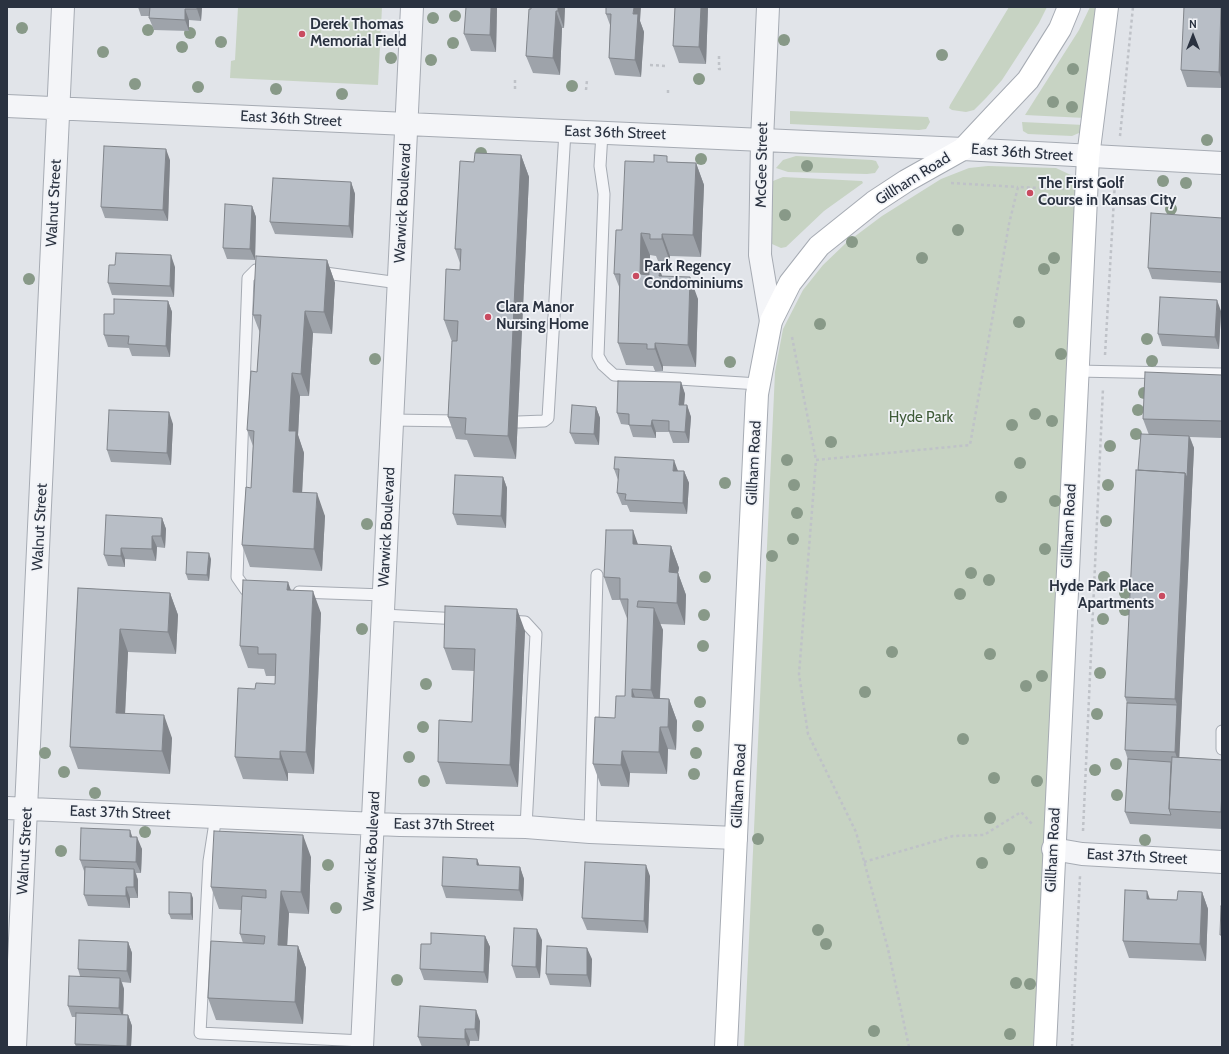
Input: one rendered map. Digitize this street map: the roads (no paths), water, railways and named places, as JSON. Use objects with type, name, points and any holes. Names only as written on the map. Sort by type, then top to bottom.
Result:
[{"type":"main road","name":"Gillham Road","points":[[726,1047],[759,384],[771,321],[790,283],[819,246],[887,194],[963,149],[1028,80],[1060,29],[1069,7]]},
{"type":"main road","name":"Gillham Road","points":[[1045,1047],[1053,849],[1088,157],[1107,7]]},
{"type":"street","name":"Walnut Street","points":[[15,1047],[17,809],[59,108],[63,7]]},
{"type":"street","name":"Warwick Boulevard","points":[[363,1044],[412,7]]},
{"type":"street","name":"McGee Street","points":[[768,7],[762,140],[760,255],[771,321]]},
{"type":"street","name":"East 36th Street","points":[[7,106],[963,149],[1088,157],[1222,163]]},
{"type":"street","name":"East 37th Street","points":[[17,809],[373,823],[526,827],[590,832],[736,838]]},
{"type":"street","name":"East 37th Street","points":[[1053,849],[1082,854],[1222,862]]},
{"type":"lane","points":[[518,422],[544,421],[548,418],[565,131]]},
{"type":"lane","points":[[602,133],[600,166],[604,194],[598,356],[603,365],[614,375],[759,384]]},
{"type":"lane","points":[[268,591],[246,590],[237,577],[248,278],[256,270],[281,269]]},
{"type":"lane","points":[[308,271],[399,282]]},
{"type":"lane","points":[[1077,371],[1222,374]]},
{"type":"lane","points":[[392,420],[457,421]]},
{"type":"lane","points":[[590,832],[596,575]]},
{"type":"lane","points":[[291,592],[383,605],[471,620]]},
{"type":"lane","points":[[494,620],[525,622],[536,634],[526,827]]},
{"type":"lane","points":[[1222,732],[1222,749]]},
{"type":"lane","points":[[216,816],[209,861],[200,1033],[363,1044]]},
{"type":"place","name":"Derek Thomas Memorial Field","points":[[302,34]]},
{"type":"place","name":"The First Golf Course in Kansas City","points":[[1030,193]]},
{"type":"place","name":"Park Regency Condominiums","points":[[636,276]]},
{"type":"place","name":"Clara Manor Nursing Home","points":[[488,317]]},
{"type":"place","name":"Hyde Park Place Apartments","points":[[1162,596]]},
{"type":"park label","name":"Hyde Park","points":[[921,418]]}]
